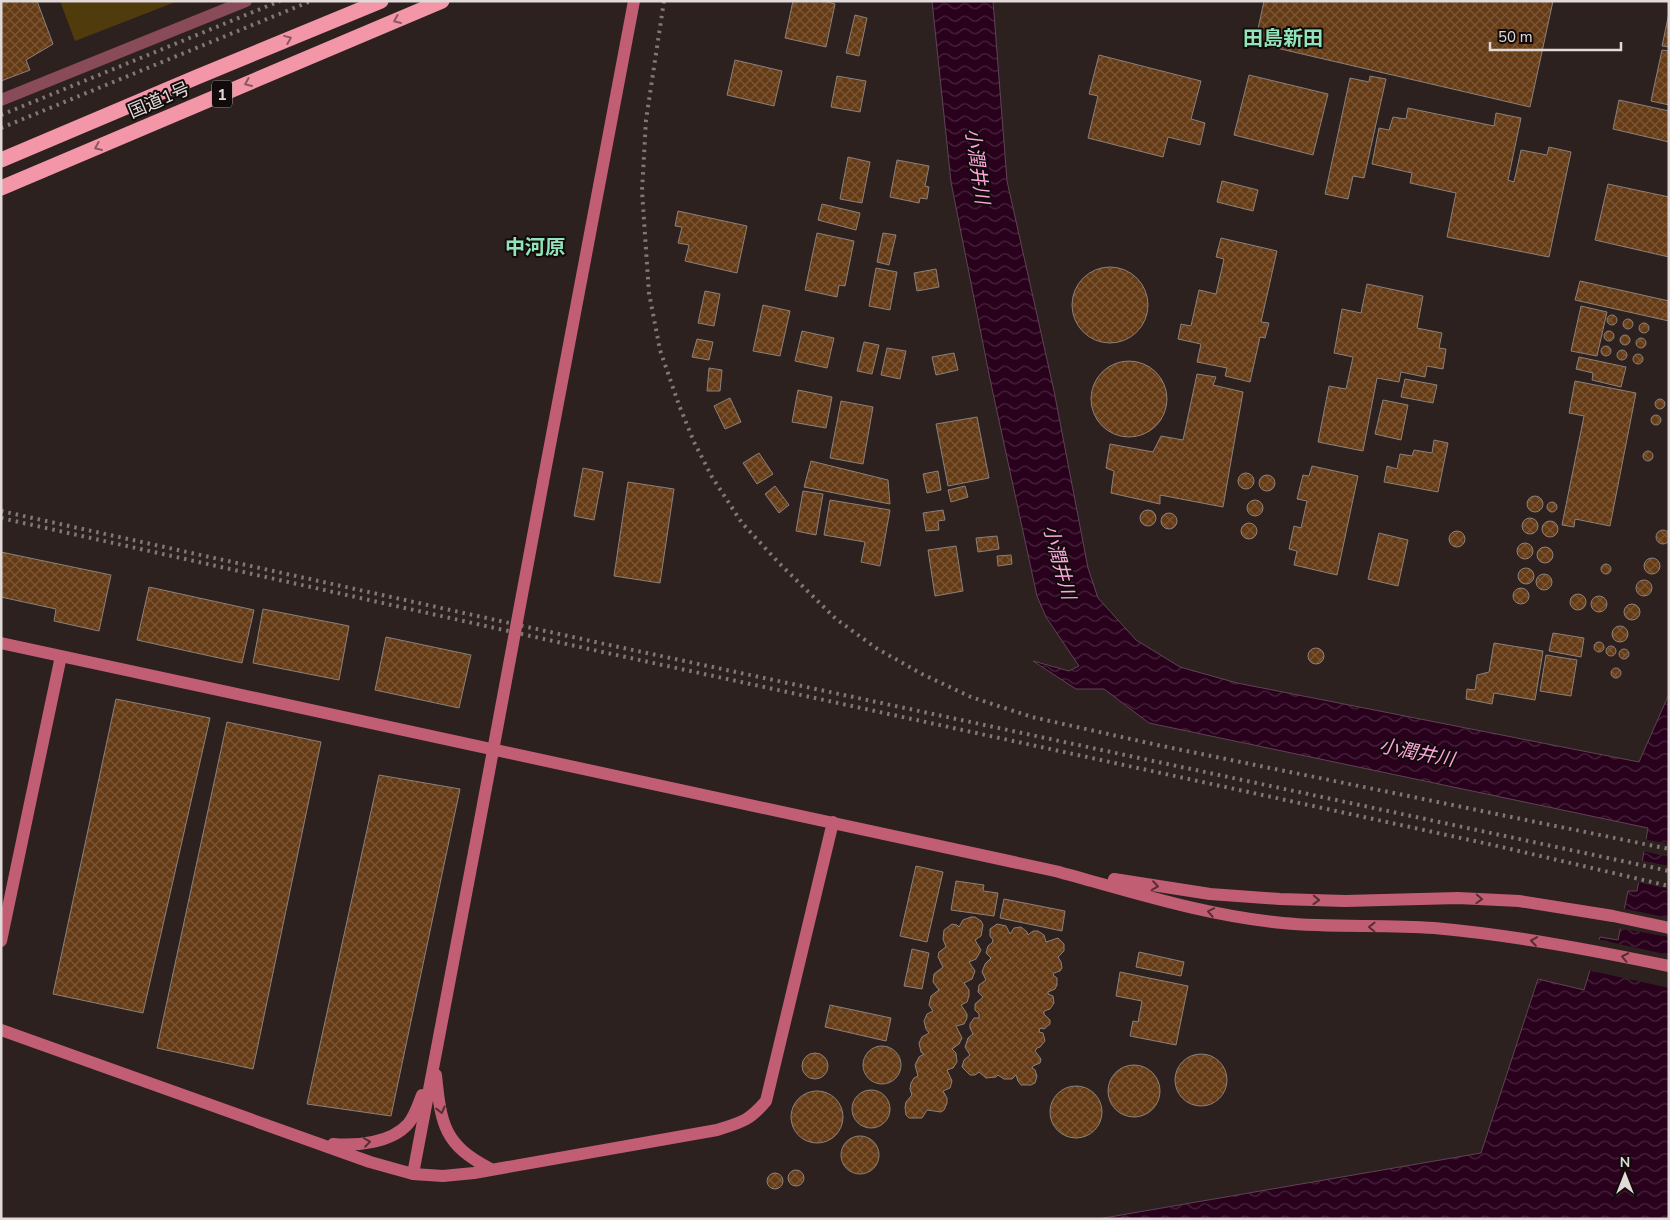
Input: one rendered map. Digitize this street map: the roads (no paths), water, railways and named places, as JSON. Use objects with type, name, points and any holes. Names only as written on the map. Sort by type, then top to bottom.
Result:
[{"type":"highway","name":"国道1号","points":[[1,160],[197,76],[381,1]]},
{"type":"highway","name":"国道1号","points":[[1,188],[442,1]]},
{"type":"street","points":[[1,100],[246,1]]},
{"type":"street","points":[[413,1174],[634,1]]},
{"type":"street","points":[[1,643],[1055,871],[1206,911],[1282,923],[1432,928],[1582,948],[1669,966]]},
{"type":"street","points":[[1,942],[60,656]]},
{"type":"street","points":[[1,1030],[370,1162],[413,1174],[443,1176],[491,1170],[717,1130],[742,1122],[754,1115],[766,1101],[833,822]]},
{"type":"street","points":[[1055,871],[1219,894],[1280,899],[1345,901],[1458,898],[1510,901],[1613,916],[1669,928]]},
{"type":"street","points":[[434,1062],[439,1104],[445,1126],[454,1143],[465,1154],[491,1170]]},
{"type":"street","points":[[318,1142],[342,1145],[378,1140],[391,1136],[408,1124],[416,1111],[434,1062]]},
{"type":"water","name":"小潤井川","points":[[932,1],[993,1],[1007,181],[1054,391],[1088,568],[1098,598],[1136,640],[1180,667],[1237,683],[1639,762],[1669,694],[1669,1219],[1098,1219],[1481,1153],[1538,979],[1584,990],[1600,937],[1618,940],[1628,891],[1637,891],[1648,828],[1149,723],[1104,689],[1076,689],[1033,661],[1069,671],[1079,666],[1046,617],[1037,596],[990,379],[951,182]]},
{"type":"railway","points":[[1,115],[280,1]]},
{"type":"railway","points":[[1,128],[311,1]]},
{"type":"railway","points":[[664,1],[646,120],[642,191],[649,293],[660,350],[694,442],[712,477],[742,523],[779,563],[836,619],[876,648],[922,674],[971,697],[1032,717],[1162,746],[1669,849]]},
{"type":"railway","points":[[1,511],[600,643],[1669,871]]},
{"type":"railway","points":[[1,518],[598,651],[1493,845],[1669,886]]},
{"type":"district","name":"田島新田","points":[[1283,38]]},
{"type":"district","name":"中河原","points":[[535,247]]}]
